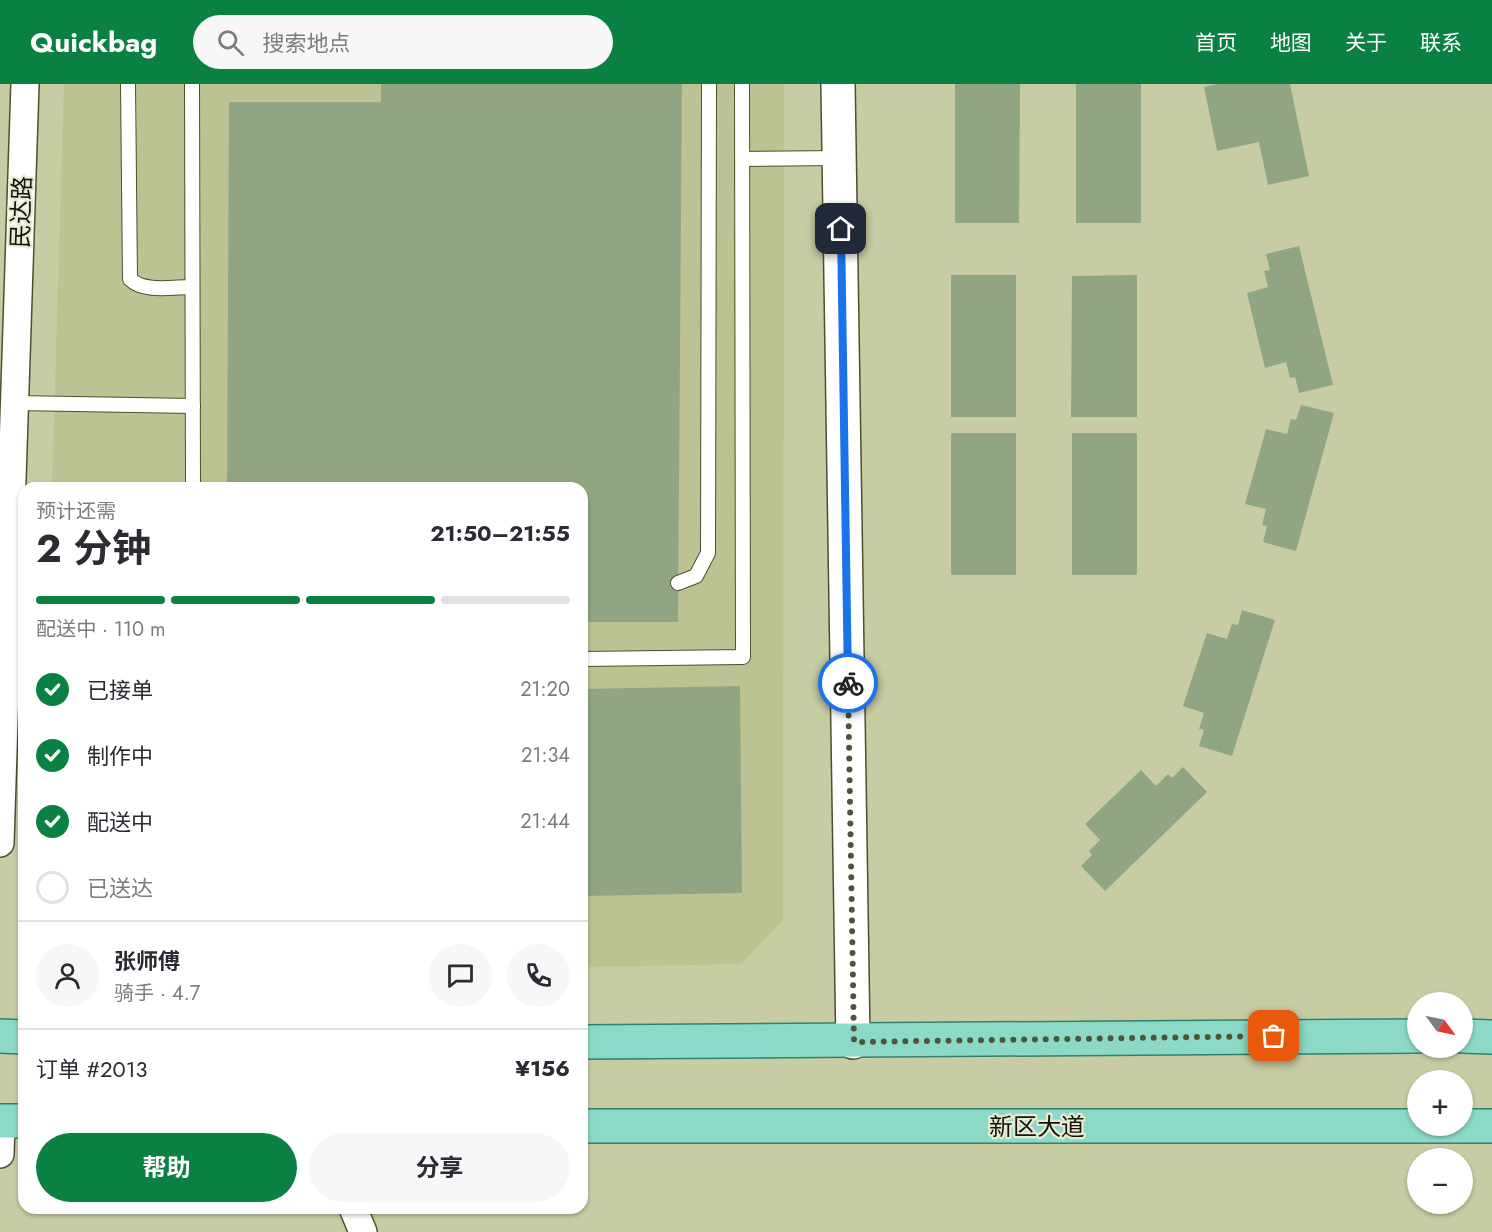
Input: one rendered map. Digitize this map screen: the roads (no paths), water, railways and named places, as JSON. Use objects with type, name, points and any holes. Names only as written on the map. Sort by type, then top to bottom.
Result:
[{"type":"main road","points":[[0,1036],[18,1037]]},
{"type":"main road","points":[[588,1042],[854,1042],[1407,1036]]},
{"type":"main road","points":[[1473,1036],[1492,1037]]},
{"type":"main road","name":"新区大道","points":[[588,1126],[1492,1126]]},
{"type":"street","name":"民达路","points":[[0,843],[25,84]]},
{"type":"street","points":[[838,84],[854,1042]]},
{"type":"street","points":[[0,1154],[8,1121]]},
{"type":"street","points":[[356,1214],[363,1232]]},
{"type":"street","points":[[368,1232],[375,1214]]},
{"type":"lane","points":[[128,84],[130,279],[136,285],[145,287],[192,287]]},
{"type":"lane","points":[[192,84],[193,482]]},
{"type":"lane","points":[[678,583],[696,576],[708,553],[709,84]]},
{"type":"lane","points":[[588,659],[743,657],[742,84]]},
{"type":"lane","points":[[742,159],[839,158]]},
{"type":"lane","points":[[15,403],[193,406]]}]
